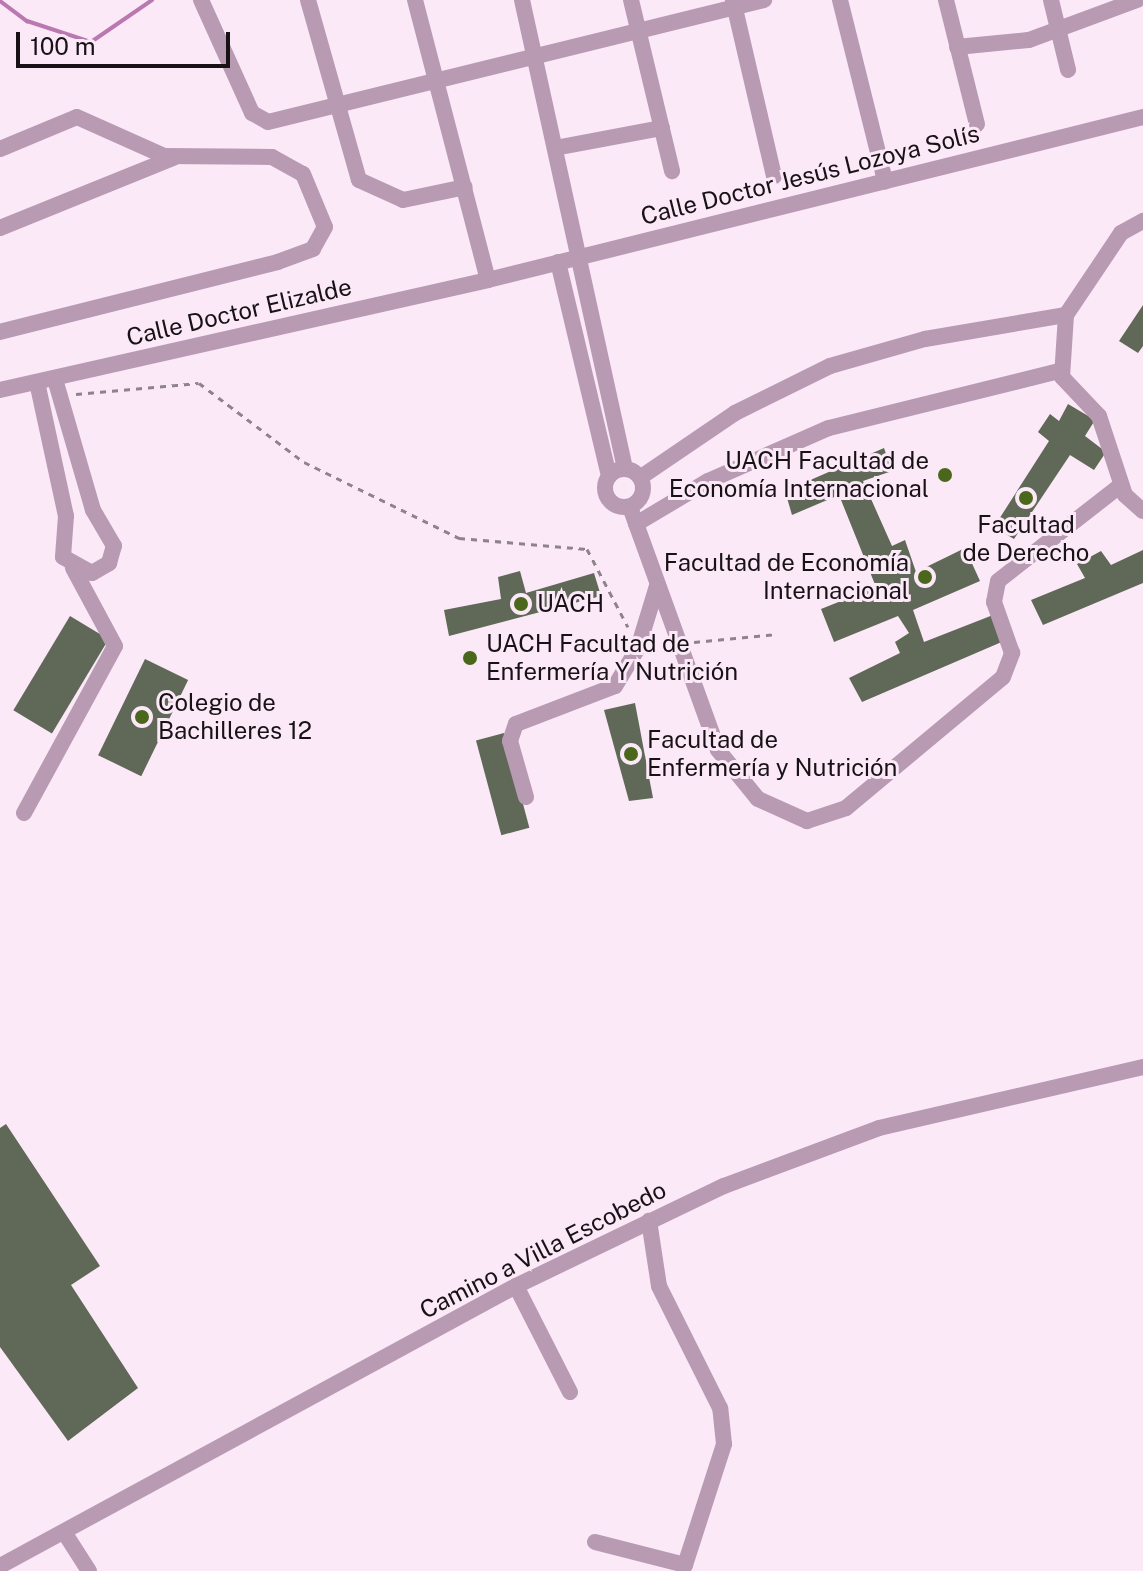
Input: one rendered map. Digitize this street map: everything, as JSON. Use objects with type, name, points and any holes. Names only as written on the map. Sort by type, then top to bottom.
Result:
[{"type":"street","points":[[201,0],[252,113],[263,120],[333,106],[639,31],[733,4],[764,0]]},
{"type":"street","points":[[308,0],[347,160],[366,185],[409,200],[465,187]]},
{"type":"street","points":[[415,0],[488,280]]},
{"type":"street","points":[[522,0],[625,469]]},
{"type":"street","points":[[631,0],[672,171]]},
{"type":"street","points":[[840,0],[885,181]]},
{"type":"street","points":[[946,0],[977,124]]},
{"type":"street","points":[[1051,0],[1068,70]]},
{"type":"street","points":[[957,47],[1058,30],[1137,0]]},
{"type":"street","points":[[733,4],[774,176]]},
{"type":"street","points":[[0,149],[77,117],[146,152],[174,158],[250,154],[288,162],[321,205],[321,242],[278,262],[0,332]]},
{"type":"street","name":"Calle Doctor Jesús Lozoya Solís","points":[[488,280],[1143,117]]},
{"type":"street","points":[[555,148],[662,128]]},
{"type":"street","points":[[0,228],[174,158]]},
{"type":"street","points":[[1143,221],[1121,233],[1066,315],[1060,371],[1099,416],[1121,485],[1143,511]]},
{"type":"street","points":[[558,262],[609,476],[608,499],[630,507]]},
{"type":"street","name":"Calle Doctor Elizalde","points":[[0,390],[37,382],[58,387],[488,280]]},
{"type":"street","points":[[641,477],[735,413],[830,366],[925,339],[1066,315]]},
{"type":"street","points":[[636,524],[708,481],[829,428],[1060,371]]},
{"type":"street","points":[[24,813],[115,646],[62,551],[62,498],[37,382]]},
{"type":"street","points":[[58,387],[87,492],[113,554],[102,570],[73,568]]},
{"type":"street","points":[[54,460],[75,454]]},
{"type":"street","points":[[609,476],[625,469]]},
{"type":"street","points":[[625,469],[641,477]]},
{"type":"street","points":[[630,507],[643,495],[641,477]]},
{"type":"street","points":[[630,507],[704,721],[747,788],[793,819],[834,815],[1003,677],[1012,653],[994,602],[998,581],[1121,485]]},
{"type":"street","points":[[62,498],[87,492]]},
{"type":"street","points":[[526,797],[510,741],[516,724],[606,692],[638,648],[657,586]]},
{"type":"street","name":"Camino a Villa Escobedo","points":[[0,1566],[516,1286],[649,1221],[867,1132],[1002,1094],[1143,1067]]},
{"type":"street","points":[[595,1542],[686,1568],[726,1432],[659,1286],[649,1221]]},
{"type":"street","points":[[516,1286],[570,1392]]},
{"type":"street","points":[[64,1532],[89,1571]]},
{"type":"path","points":[[58,387],[199,383],[315,469],[459,538],[587,549],[638,648]]},
{"type":"path","points":[[678,644],[777,634]]},
{"type":"building","points":[[1143,305],[1143,346],[1138,353],[1119,341]]},
{"type":"building","name":"Facultad de Derecho","points":[[1068,404],[1095,420],[1085,436],[1106,452],[1094,470],[1070,455],[1014,539],[994,527],[1049,441],[1038,432],[1050,414],[1059,421]]},
{"type":"building","name":"Facultad de Economía Internacional","points":[[884,448],[892,471],[863,481],[892,546],[905,540],[916,572],[965,548],[980,581],[913,610],[924,642],[993,615],[1004,641],[862,702],[849,678],[900,653],[895,642],[909,633],[898,616],[834,642],[821,609],[876,587],[839,495],[792,515],[785,491]]},
{"type":"building","points":[[1143,550],[1143,583],[1043,625],[1031,600],[1085,578],[1077,564],[1101,551],[1111,565]]},
{"type":"building","name":"UACH","points":[[520,571],[526,593],[594,573],[601,596],[449,636],[444,610],[501,599],[498,577]]},
{"type":"building","name":"Colegio de Bachilleres 12","points":[[70,616],[109,639],[52,733],[13,710]]},
{"type":"building","name":"Colegio de Bachilleres 12","points":[[145,659],[188,680],[141,776],[98,755]]},
{"type":"building","name":"Facultad de Enfermería y Nutrición","points":[[635,703],[653,798],[629,801],[604,710]]},
{"type":"building","points":[[504,733],[529,828],[501,835],[476,741]]},
{"type":"building","points":[[6,1124],[100,1266],[71,1285],[138,1388],[68,1441],[0,1347],[0,1128]]},
{"type":"waterway","points":[[0,1],[27,21],[91,42],[152,0]]},
{"type":"place","name":"UACH Facultad de Economía Internacional","points":[[945,475]]},
{"type":"place","name":"Facultad de Derecho","points":[[1026,498]]},
{"type":"place","name":"Facultad de Economía Internacional","points":[[925,577]]},
{"type":"place","name":"UACH","points":[[521,604]]},
{"type":"place","name":"UACH Facultad de Enfermería Y Nutrición","points":[[470,658]]},
{"type":"place","name":"Colegio de Bachilleres 12","points":[[142,717]]},
{"type":"place","name":"Facultad de Enfermería y Nutrición","points":[[631,754]]}]
